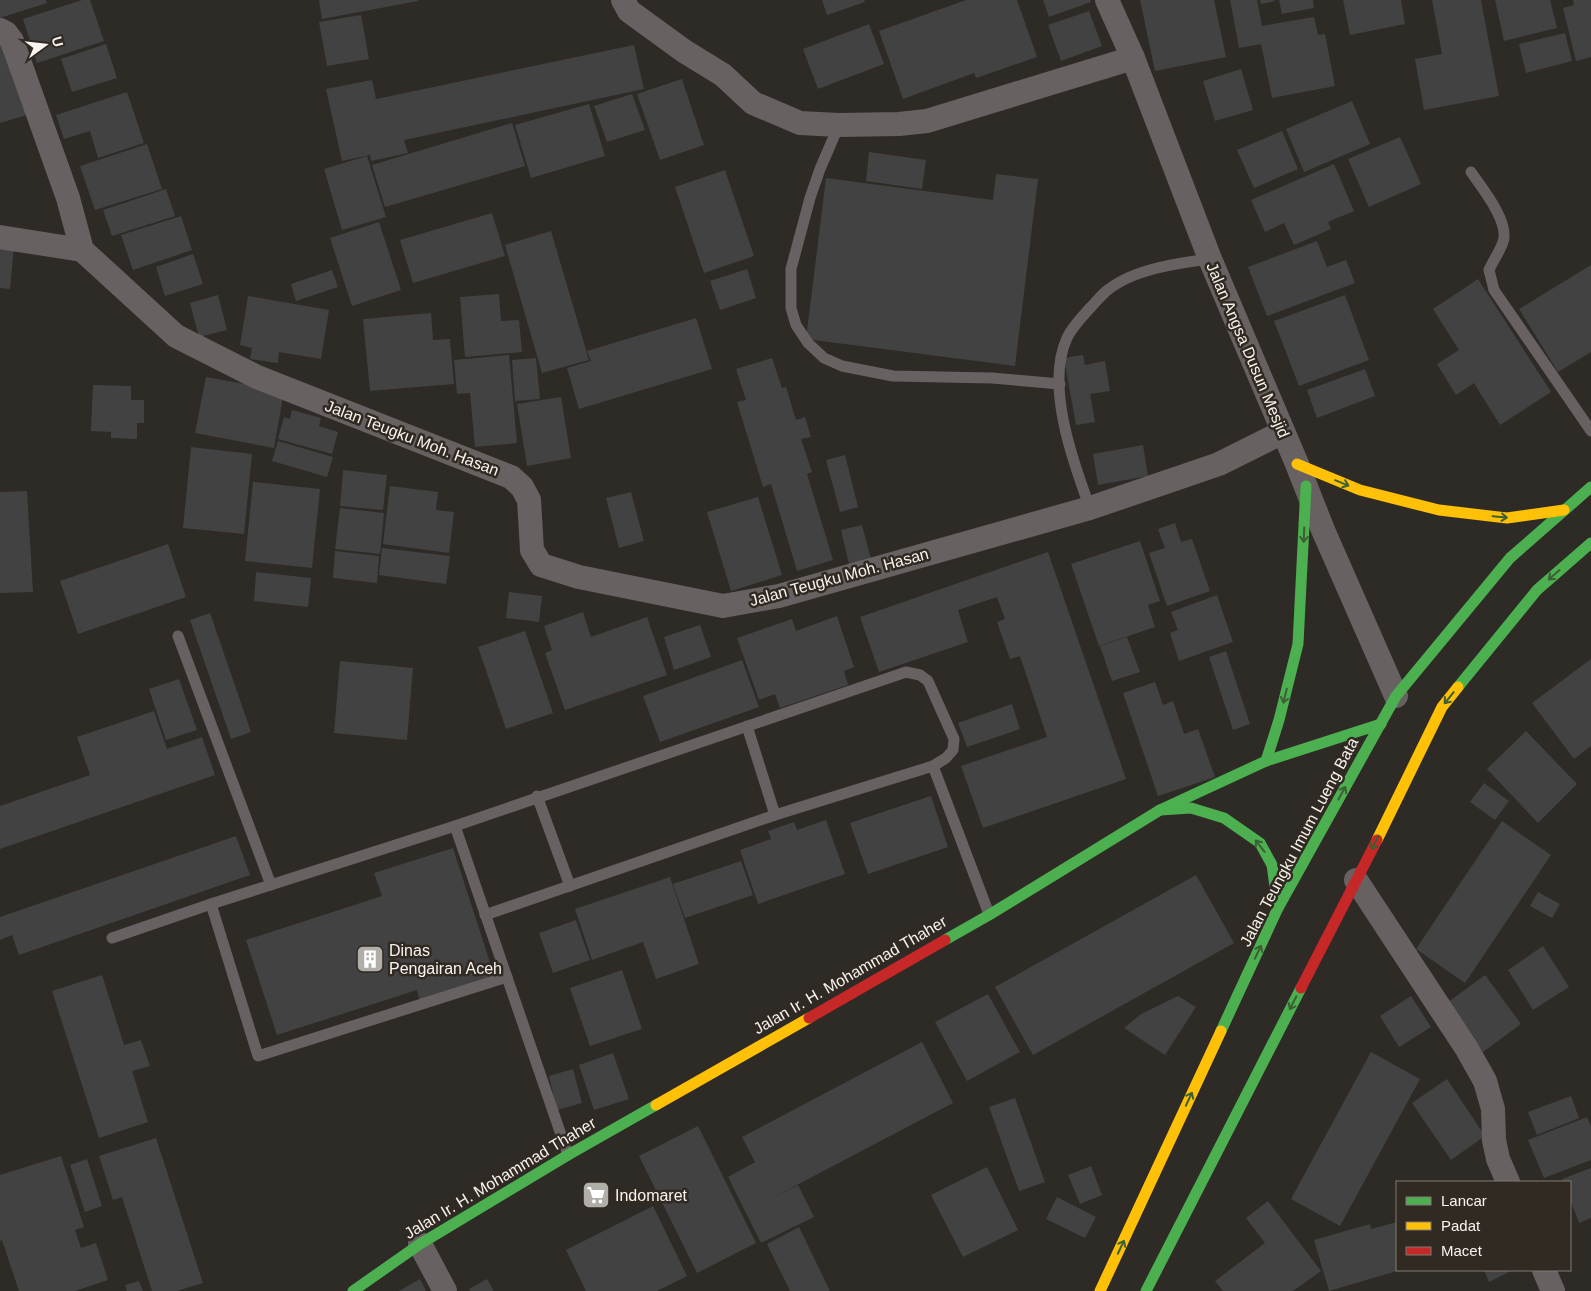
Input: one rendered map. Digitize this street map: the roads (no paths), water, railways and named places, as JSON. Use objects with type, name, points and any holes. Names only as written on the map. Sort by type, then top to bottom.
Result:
[{"type":"main road","points":[[1297,464],[1360,490],[1439,510],[1507,518],[1564,510]]},
{"type":"main road","points":[[1266,761],[1279,720],[1298,644],[1306,486]]},
{"type":"main road","name":"Jalan Teungku Imum Lueng Bata","points":[[1100,1291],[1278,908],[1396,696],[1510,558],[1591,487]]},
{"type":"main road","points":[[1146,1291],[1406,783],[1442,707],[1537,590],[1591,543]]},
{"type":"main road","name":"Jalan Ir. H. Mohammad Thaher","points":[[353,1291],[420,1244],[568,1154],[989,915],[1160,810],[1266,761],[1381,724]]},
{"type":"main road","points":[[1160,810],[1191,808],[1224,818],[1260,843],[1272,865],[1278,908]]},
{"type":"street","points":[[623,0],[629,11],[684,51],[723,76],[753,103],[800,123],[839,125],[898,124],[927,121],[1133,58]]},
{"type":"street","name":"Jalan Angsa Dusun Mesjid","points":[[1107,0],[1133,58],[1210,259],[1297,464],[1322,530],[1396,696]]},
{"type":"street","points":[[0,30],[6,33],[12,41],[68,198],[82,250],[0,237]]},
{"type":"street","name":"Jalan Teugku Moh. Hasan","points":[[82,250],[176,336],[257,377],[511,477],[522,487],[529,500],[532,550],[541,564],[579,577],[724,606],[779,596],[1090,508],[1219,464],[1283,432]]},
{"type":"street","points":[[1356,880],[1467,1049],[1485,1081],[1493,1109],[1494,1140],[1498,1159],[1508,1181]]},
{"type":"street","points":[[420,1244],[445,1291]]},
{"type":"street","points":[[1544,1271],[1553,1291]]},
{"type":"lane","points":[[839,125],[820,169],[790,270],[791,308],[796,325],[808,343],[824,358],[842,366],[893,376],[992,378],[1060,384]]},
{"type":"lane","points":[[1471,172],[1494,204],[1502,224],[1504,241],[1489,270],[1494,290],[1591,431]]},
{"type":"lane","points":[[1090,508],[1073,462],[1063,418],[1060,362],[1067,338],[1080,318],[1109,289],[1139,274],[1178,263],[1210,259]]},
{"type":"lane","points":[[178,636],[271,885]]},
{"type":"lane","points":[[112,938],[211,904],[455,826],[538,796],[906,672],[920,675],[928,681],[954,739],[953,750],[946,758],[933,766],[775,815],[485,915]]},
{"type":"lane","points":[[748,726],[775,815]]},
{"type":"lane","points":[[933,766],[989,915]]},
{"type":"lane","points":[[538,796],[570,886]]},
{"type":"lane","points":[[455,826],[568,1154]]},
{"type":"lane","points":[[211,904],[258,1056],[507,977]]},
{"type":"place","name":"Dinas Pengairan Aceh","points":[[370,959]]},
{"type":"place","name":"Indomaret","points":[[596,1195]]}]
